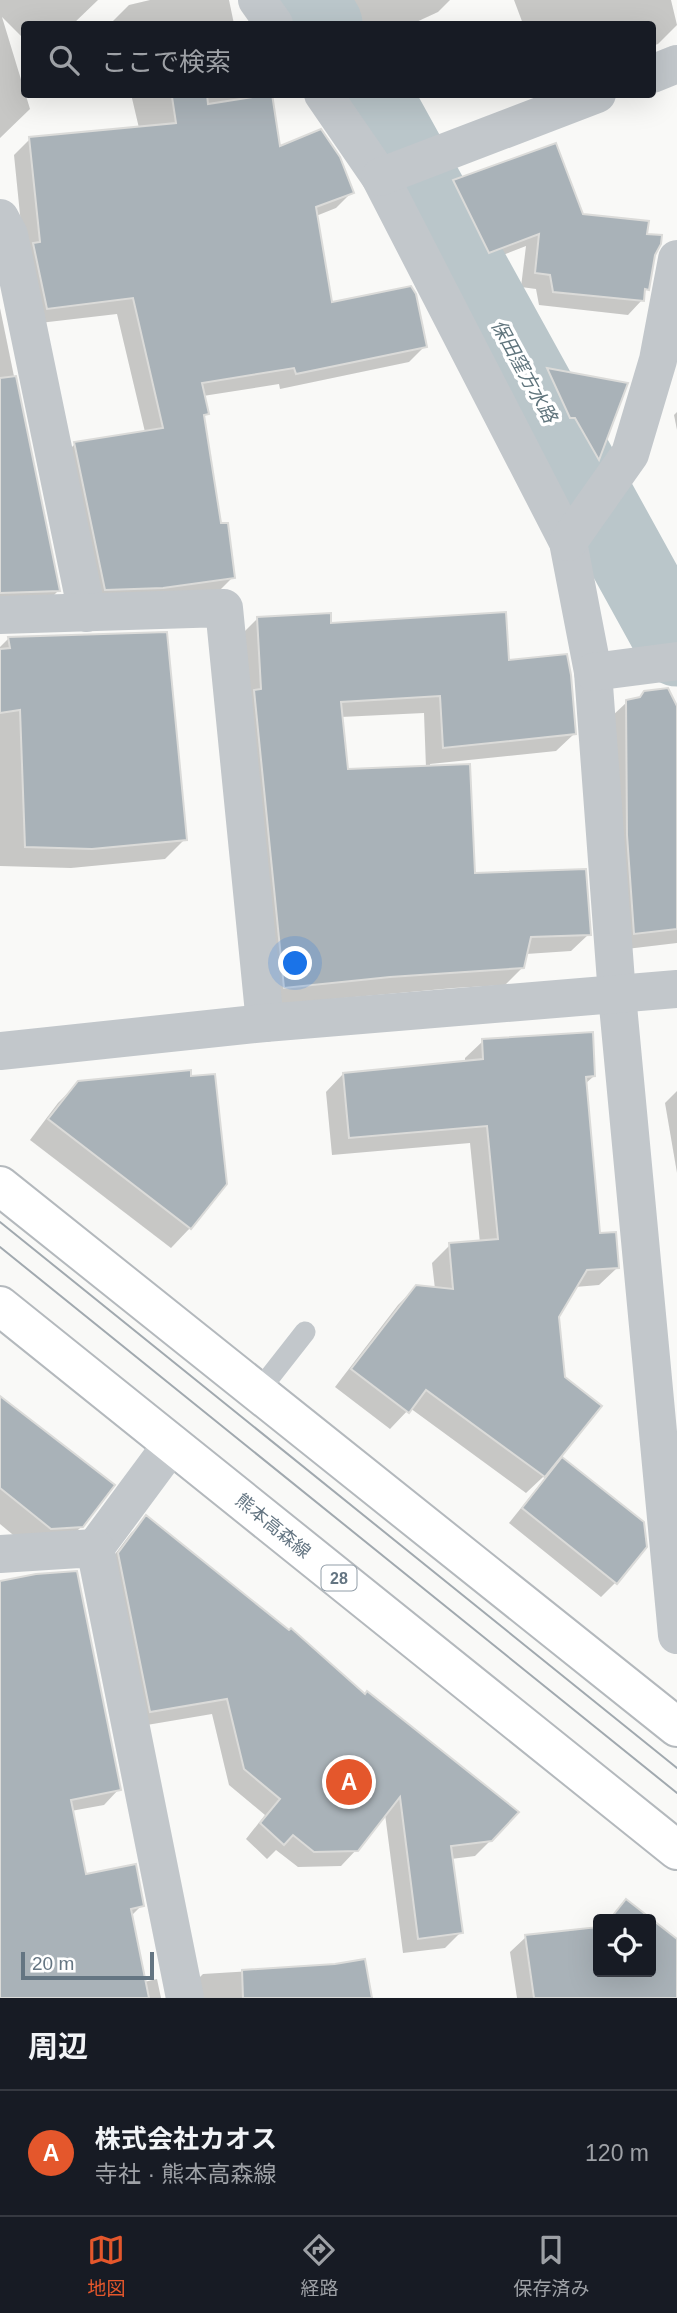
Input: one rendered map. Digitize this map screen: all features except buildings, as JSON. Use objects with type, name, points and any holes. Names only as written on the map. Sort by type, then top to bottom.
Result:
[{"type":"main road","points":[[0,1186],[677,1727]]},
{"type":"main road","name":"熊本高森線","points":[[0,1306],[677,1850]]},
{"type":"street","points":[[257,0],[272,21]]},
{"type":"street","points":[[656,73],[677,64]]},
{"type":"street","points":[[326,98],[380,177],[568,542],[593,672],[617,995],[677,1635]]},
{"type":"street","points":[[380,177],[587,98]]},
{"type":"street","points":[[0,218],[9,235],[88,613]]},
{"type":"street","points":[[568,542],[630,454],[668,358],[677,259]]},
{"type":"street","points":[[0,615],[224,608],[265,1023]]},
{"type":"street","points":[[593,672],[677,661]]},
{"type":"street","points":[[0,1051],[265,1023],[677,989]]},
{"type":"street","points":[[172,1444],[95,1548],[185,1998]]},
{"type":"street","points":[[0,1554],[95,1548]]},
{"type":"lane","points":[[258,1392],[305,1332]]},
{"type":"waterway","name":"保田窪方水路","points":[[306,0],[321,21]]},
{"type":"waterway","name":"保田窪方水路","points":[[374,98],[677,647]]},
{"type":"tram line","points":[[0,1222],[677,1768]]},
{"type":"tram line","points":[[0,1247],[677,1793]]},
{"type":"place","name":"株式会社カオス","points":[[349,1782]]}]
